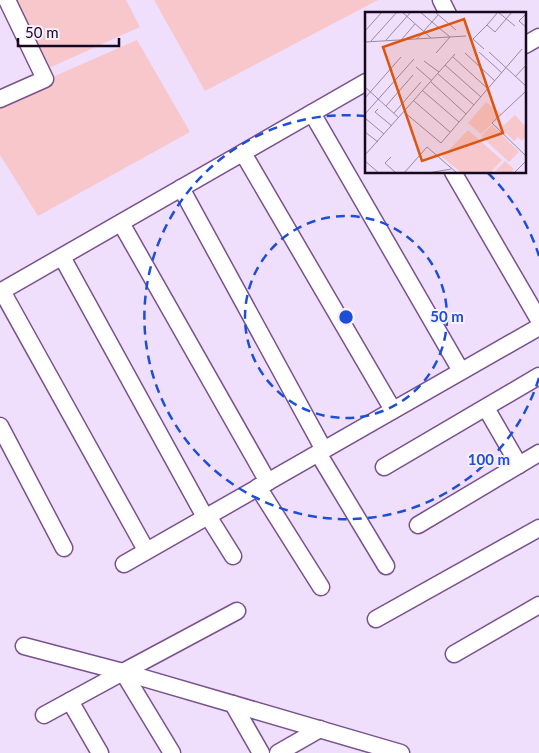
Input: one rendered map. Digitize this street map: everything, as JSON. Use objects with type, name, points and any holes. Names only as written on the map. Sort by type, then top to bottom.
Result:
[{"type":"street","points":[[0,99],[45,78],[7,0]]},
{"type":"street","points":[[441,0],[447,12]]},
{"type":"street","points":[[526,44],[539,37]]},
{"type":"street","points":[[146,550],[1,292],[365,83]]},
{"type":"street","points":[[312,113],[461,371]]},
{"type":"street","points":[[243,153],[393,410]]},
{"type":"street","points":[[454,174],[539,320]]},
{"type":"street","points":[[181,188],[321,451],[386,566]]},
{"type":"street","points":[[121,223],[321,587]]},
{"type":"street","points":[[62,257],[207,516],[233,556]]},
{"type":"street","points":[[124,564],[539,327]]},
{"type":"street","points":[[384,467],[539,376]]},
{"type":"street","points":[[486,408],[519,465]]},
{"type":"street","points":[[0,426],[64,548]]},
{"type":"street","points":[[418,525],[539,454]]},
{"type":"street","points":[[376,619],[539,528]]},
{"type":"street","points":[[454,654],[539,605]]},
{"type":"street","points":[[44,715],[237,612]]},
{"type":"street","points":[[24,646],[123,672],[401,753]]},
{"type":"street","points":[[123,672],[172,753]]},
{"type":"street","points":[[70,701],[100,753]]},
{"type":"street","points":[[233,704],[261,753]]},
{"type":"street","points":[[278,753],[320,729]]},
{"type":"shaded area","points":[[17,0],[126,0],[140,27],[49,68]]},
{"type":"shaded area","points":[[154,0],[378,0],[205,91]]},
{"type":"shaded area","points":[[137,40],[190,132],[38,216],[0,155],[0,100]]}]
